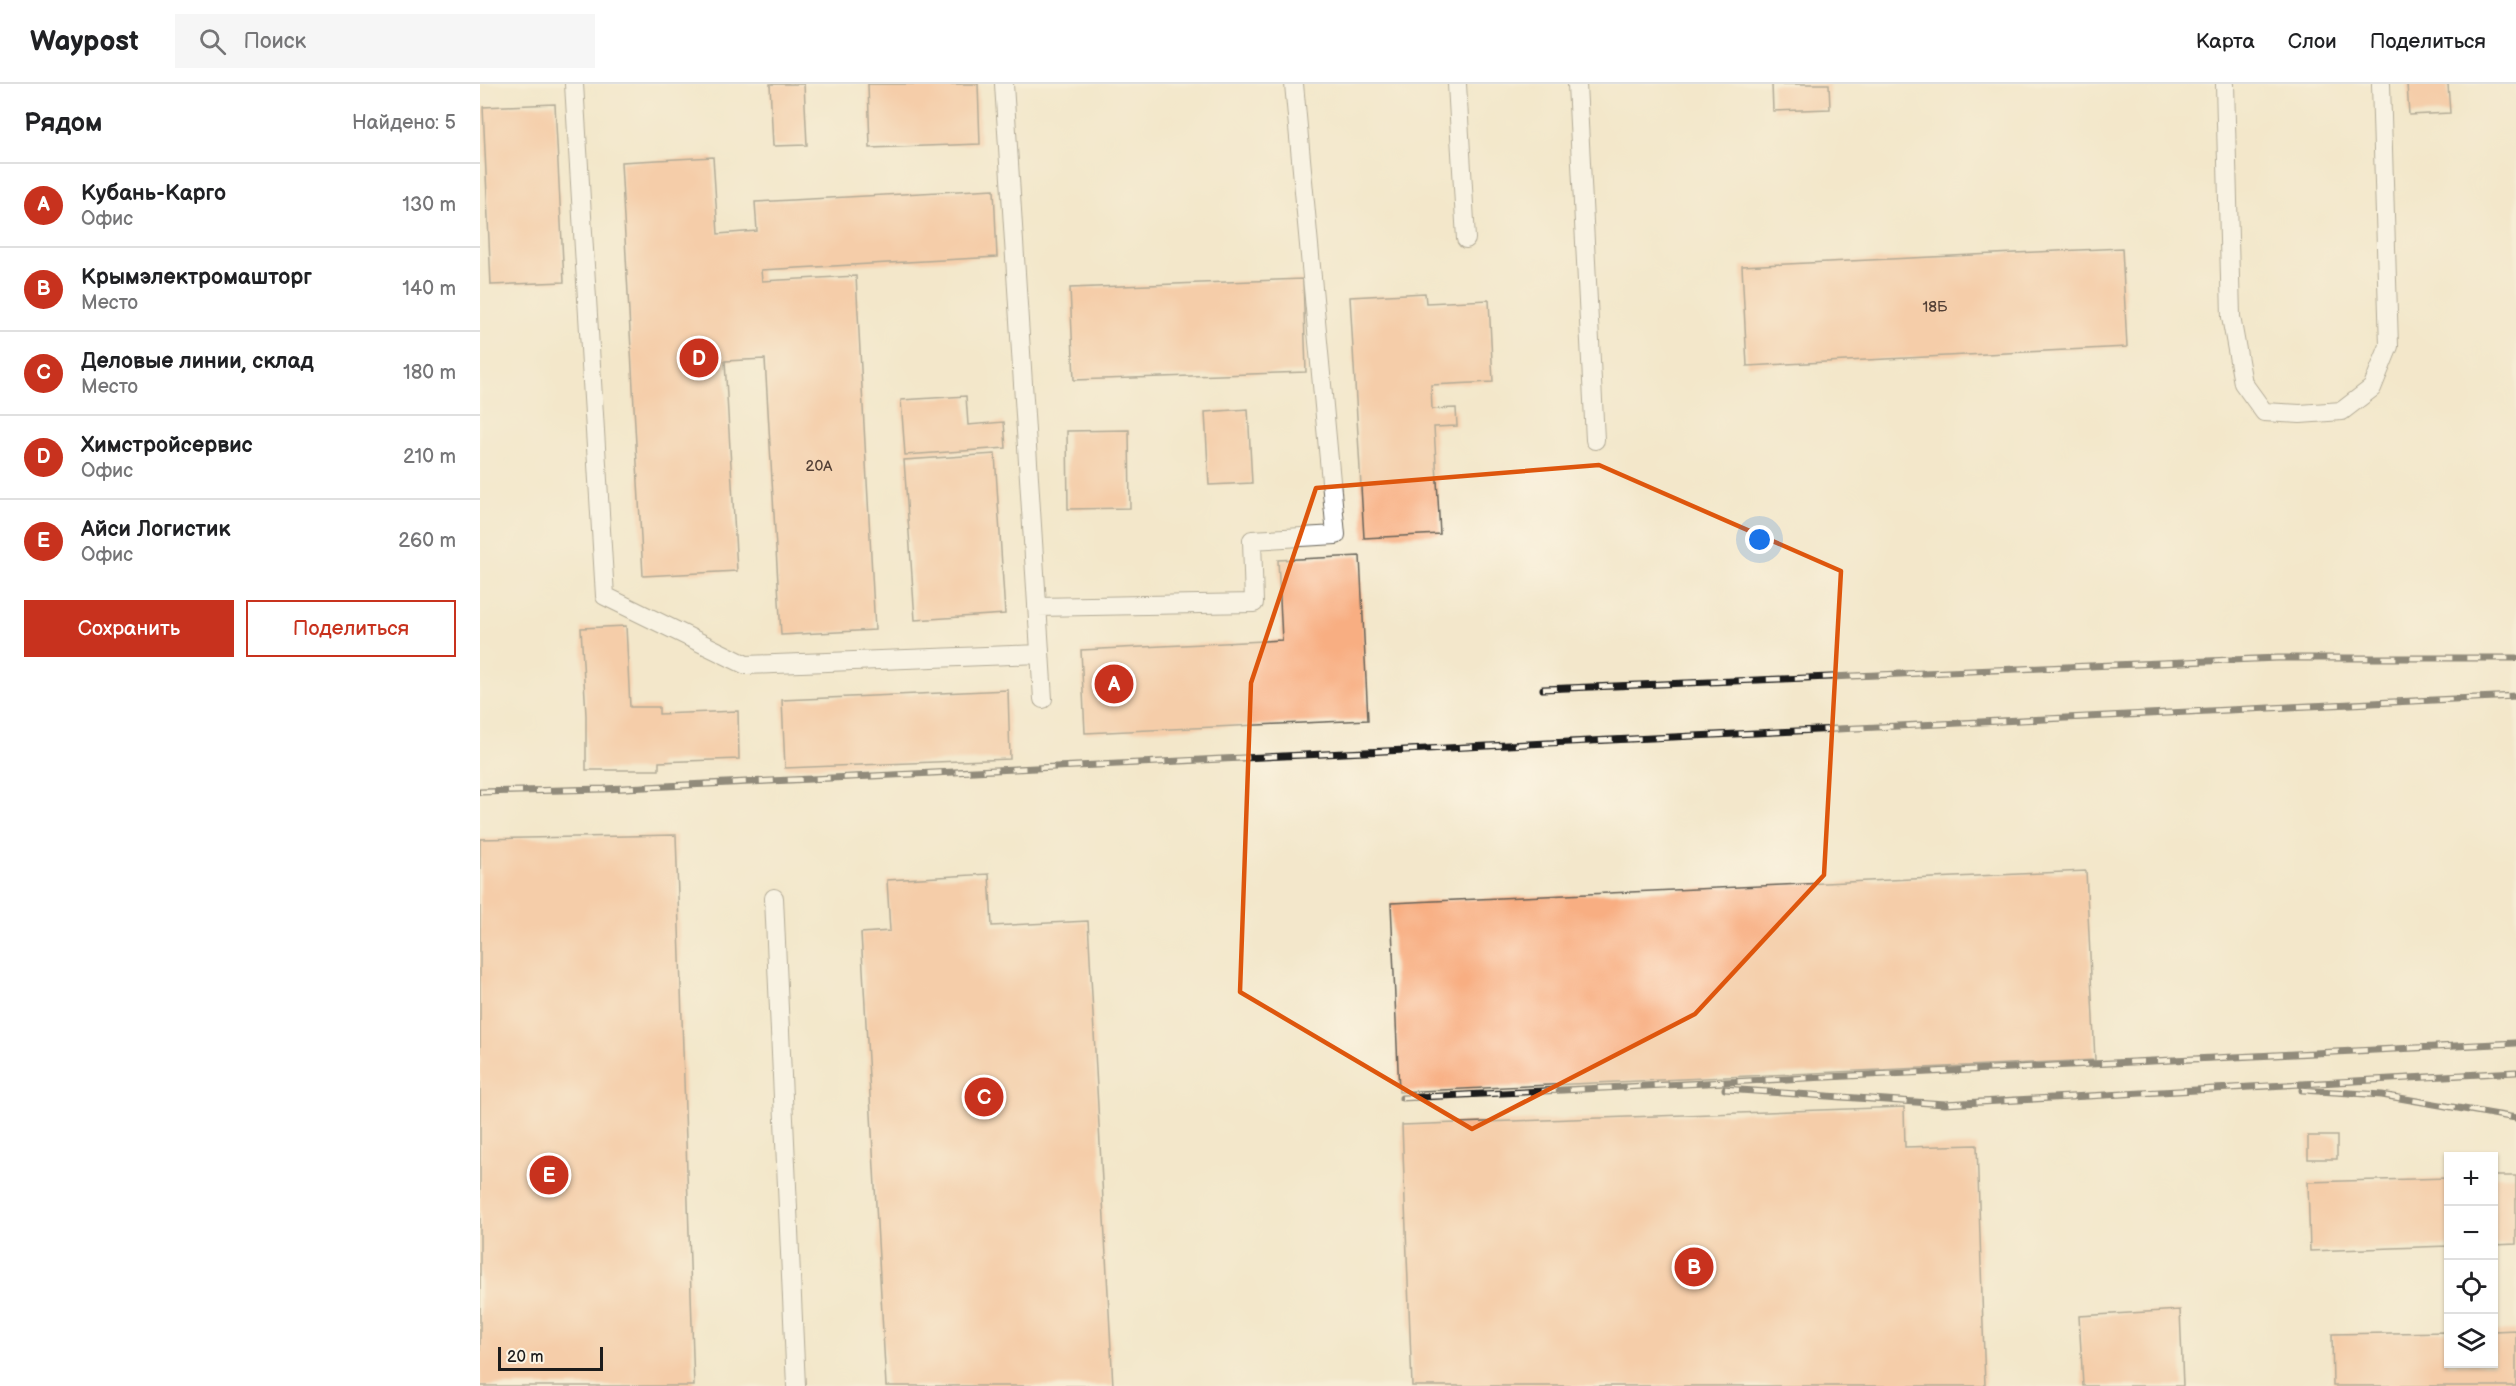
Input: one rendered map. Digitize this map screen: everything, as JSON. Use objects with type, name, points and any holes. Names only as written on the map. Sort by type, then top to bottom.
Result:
[{"type":"lane","points":[[574,84],[605,596],[746,665],[1040,654]]},
{"type":"lane","points":[[1004,84],[1043,699]]},
{"type":"lane","points":[[1037,607],[1254,603],[1252,540],[1336,535],[1294,84]]},
{"type":"lane","points":[[1457,84],[1466,239]]},
{"type":"lane","points":[[1577,84],[1595,440]]},
{"type":"lane","points":[[2225,84],[2231,317],[2243,383],[2264,412],[2300,414],[2342,411],[2372,388],[2389,346],[2381,84]]},
{"type":"lane","points":[[774,898],[796,1386]]},
{"type":"highlighted area","points":[[1599,465],[1841,571],[1824,875],[1695,1014],[1472,1129],[1240,992],[1251,683],[1316,488]]},
{"type":"building","points":[[770,84],[804,84],[807,145],[773,146]]},
{"type":"building","points":[[868,84],[978,84],[980,144],[870,148]]},
{"type":"building","points":[[1772,84],[1829,84],[1830,109],[1773,111]]},
{"type":"building","points":[[2407,84],[2448,84],[2450,113],[2409,115]]},
{"type":"building","points":[[555,104],[564,282],[491,285],[483,107]]},
{"type":"building","points":[[713,157],[718,234],[757,231],[755,202],[994,189],[997,257],[761,270],[762,281],[856,276],[875,630],[781,635],[765,359],[725,361],[737,571],[643,576],[621,162]]},
{"type":"building","points":[[2122,248],[2127,347],[1747,366],[1742,266]]},
{"type":"building","points":[[1303,279],[1306,372],[1074,380],[1070,288]]},
{"type":"building","points":[[1425,293],[1426,303],[1489,300],[1493,382],[1431,385],[1432,409],[1456,408],[1457,426],[1434,427],[1440,534],[1364,538],[1350,297]]},
{"type":"building","points":[[966,396],[968,425],[1004,422],[1006,448],[905,455],[901,400]]},
{"type":"building","points":[[1248,409],[1252,483],[1209,485],[1205,412]]},
{"type":"building","points":[[1129,430],[1130,508],[1068,509],[1067,431]]},
{"type":"building","points":[[995,454],[1005,614],[915,620],[904,460]]},
{"type":"building","points":[[1360,556],[1368,720],[1085,733],[1081,650],[1282,640],[1278,560]]},
{"type":"building","points":[[626,626],[630,707],[659,707],[659,714],[738,711],[739,759],[659,762],[659,770],[586,770],[586,715],[581,628]]},
{"type":"building","points":[[1008,690],[1010,759],[785,768],[782,700]]},
{"type":"building","points":[[676,835],[694,1386],[480,1386],[480,839]]},
{"type":"building","points":[[2086,871],[2095,1060],[1399,1092],[1391,903]]},
{"type":"building","points":[[989,874],[992,926],[1088,921],[1113,1386],[886,1386],[861,933],[890,931],[887,880]]},
{"type":"building","points":[[1904,1107],[1905,1147],[1977,1145],[1985,1386],[1412,1386],[1402,1125]]},
{"type":"building","points":[[2308,1136],[2337,1136],[2337,1159],[2308,1159]]},
{"type":"building","points":[[2498,1176],[2516,1176],[2516,1244],[2498,1245]]},
{"type":"building","points":[[2444,1178],[2444,1246],[2310,1251],[2308,1182]]},
{"type":"building","points":[[2180,1310],[2183,1386],[2083,1386],[2079,1316]]},
{"type":"building","points":[[2516,1330],[2516,1386],[2333,1386],[2332,1334],[2444,1332],[2444,1368],[2498,1368],[2498,1331]]},
{"type":"railway","points":[[1543,689],[2278,658],[2516,658]]},
{"type":"railway","points":[[480,792],[604,789],[2516,696]]},
{"type":"railway","points":[[1402,1098],[2516,1043]]},
{"type":"railway","points":[[1725,1089],[1945,1104],[2516,1072]]},
{"type":"railway","points":[[2302,1090],[2382,1095],[2516,1118]]},
{"type":"place","name":"Химстройсервис","points":[[699,358]]},
{"type":"place","name":"Кубань-Карго","points":[[1114,684]]},
{"type":"place","name":"Деловые линии, склад","points":[[984,1097]]},
{"type":"place","name":"Айси Логистик","points":[[549,1175]]},
{"type":"place","name":"Крымэлектромашторг","points":[[1694,1267]]}]
